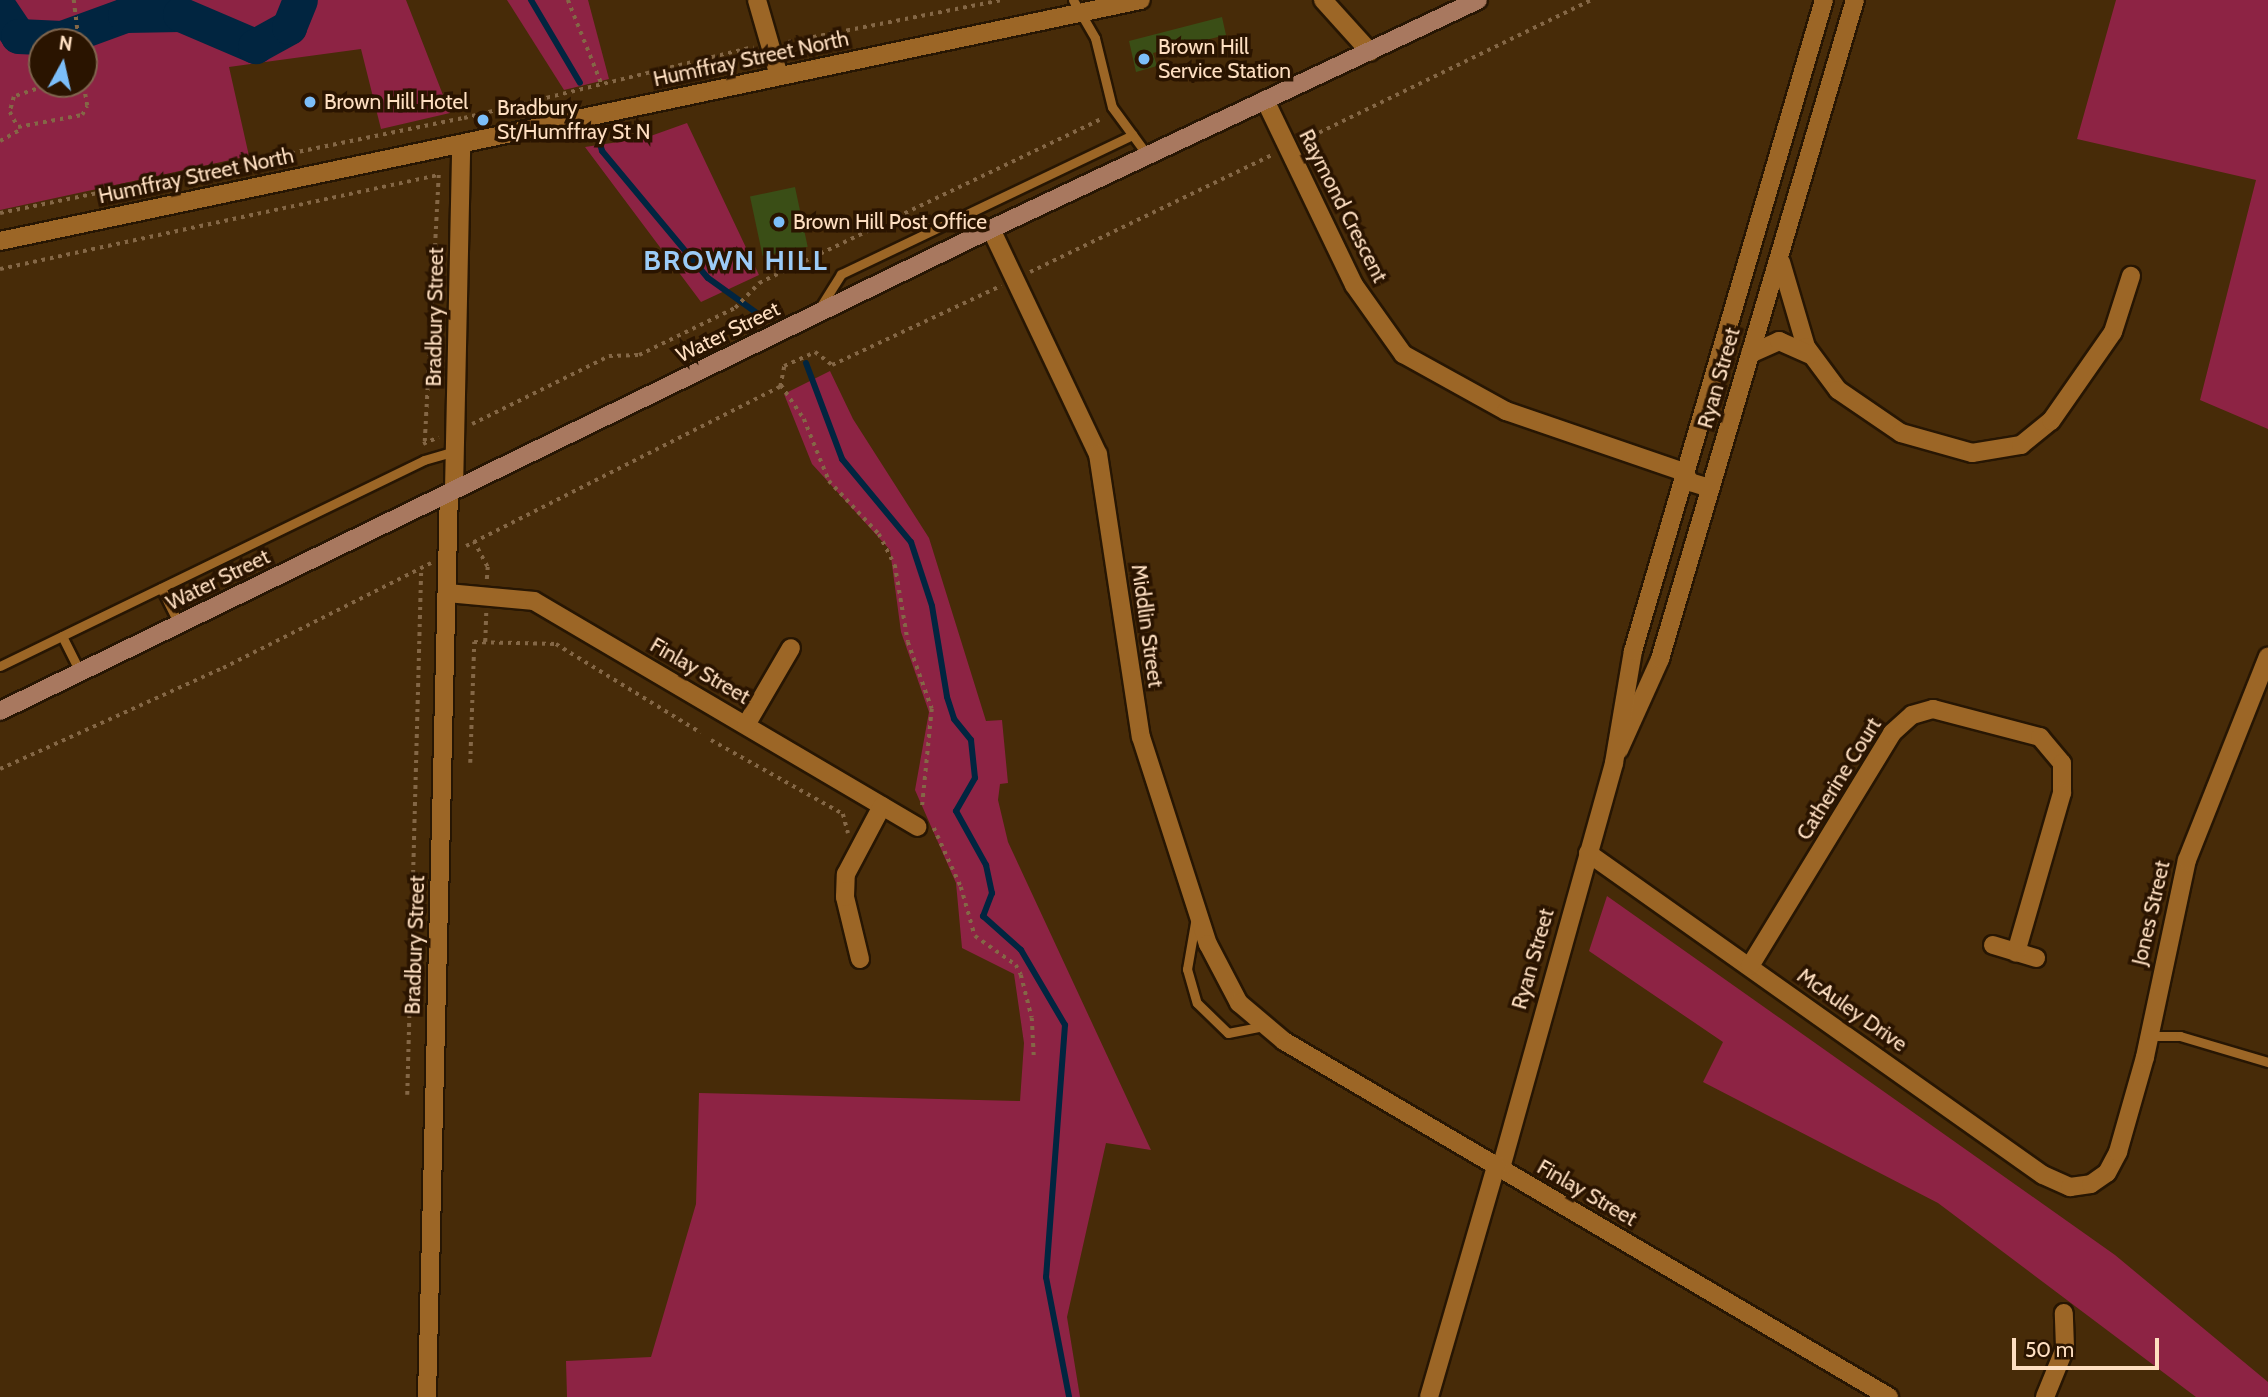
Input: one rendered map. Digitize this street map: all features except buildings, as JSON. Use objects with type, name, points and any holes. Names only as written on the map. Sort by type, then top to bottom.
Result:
[{"type":"main road","name":"Water Street","points":[[0,711],[990,229],[1478,0]]},
{"type":"street","points":[[757,0],[779,76]]},
{"type":"street","name":"Humffray Street North","points":[[0,241],[779,76],[1075,7],[1141,0]]},
{"type":"street","points":[[1323,0],[1370,52]]},
{"type":"street","name":"Ryan Street","points":[[1429,1397],[1499,1167],[1614,763],[1628,671],[1684,472],[1824,0]]},
{"type":"street","name":"Ryan Street","points":[[1614,763],[1654,674],[1855,0]]},
{"type":"street","name":"Raymond Crescent","points":[[1265,100],[1354,285],[1403,355],[1506,411],[1684,472],[1690,482],[1710,488]]},
{"type":"street","name":"Bradbury Street","points":[[427,1397],[449,554],[455,451],[461,144]]},
{"type":"street","name":"Middlin Street","points":[[990,229],[1098,454],[1139,725],[1197,914],[1228,987],[1263,1026]]},
{"type":"street","points":[[1782,245],[1785,290],[1812,358],[1851,402],[1886,426],[1956,451],[2002,451],[2037,435],[2059,412],[2113,332],[2131,276]]},
{"type":"street","points":[[1750,355],[1779,341],[1812,358]]},
{"type":"street","name":"Finlay Street","points":[[448,593],[534,601],[882,806],[926,822]]},
{"type":"street","points":[[746,724],[791,648]]},
{"type":"street","name":"Jones Street","points":[[2094,1183],[2118,1152],[2149,1036],[2187,860],[2268,656]]},
{"type":"street","name":"Catherine Court","points":[[1750,966],[1892,733],[1912,715],[1933,709],[2039,737],[2062,763],[2062,793],[2016,952]]},
{"type":"street","points":[[860,959],[845,885],[862,841],[882,806]]},
{"type":"street","name":"McAuley Drive","points":[[1588,853],[2050,1179],[2073,1187],[2094,1183]]},
{"type":"street","points":[[1993,945],[2036,958]]},
{"type":"street","name":"Finlay Street","points":[[1263,1026],[1889,1397]]},
{"type":"street","points":[[2045,1397],[2065,1348],[2064,1313]]},
{"type":"lane","points":[[1075,7],[1096,38],[1116,111],[1148,156]]},
{"type":"lane","points":[[815,314],[841,274],[1133,135]]},
{"type":"lane","name":"Water Street","points":[[0,666],[424,460],[455,451]]},
{"type":"lane","points":[[161,588],[179,624]]},
{"type":"lane","points":[[62,636],[79,672]]},
{"type":"lane","points":[[1628,671],[1641,684],[1654,674]]},
{"type":"lane","points":[[1197,914],[1187,969],[1197,1003],[1213,1024],[1228,1033],[1263,1026]]},
{"type":"lane","points":[[2149,1036],[2180,1036],[2268,1062]]},
{"type":"path","points":[[74,0],[76,28]]},
{"type":"path","points":[[568,0],[602,85]]},
{"type":"path","points":[[0,212],[602,85],[770,43],[795,43],[1002,0]]},
{"type":"path","points":[[1034,1057],[1032,1018],[1021,975],[975,936],[961,887],[926,822],[921,802],[932,709],[908,642],[895,565],[879,534],[829,481],[804,419],[780,385],[784,366],[815,352],[832,365],[1015,280],[1591,0]]},
{"type":"path","points":[[24,128],[11,118],[12,100],[28,88]]},
{"type":"path","points":[[0,141],[24,128],[82,115],[87,106],[86,98]]},
{"type":"path","points":[[425,443],[609,356],[639,355],[735,308],[747,293],[1116,111]]},
{"type":"path","points":[[0,269],[439,175],[424,460]]},
{"type":"path","points":[[0,769],[223,668],[780,385]]},
{"type":"path","points":[[407,1095],[421,568]]},
{"type":"path","points":[[470,762],[474,642],[556,645],[701,733]]},
{"type":"path","points":[[711,740],[843,814],[844,831],[862,841]]},
{"type":"path","points":[[921,802],[926,822]]},
{"type":"shaded area","points":[[0,0],[406,0],[450,113],[381,129],[361,49],[229,67],[249,156],[0,210]]},
{"type":"shaded area","points":[[507,0],[588,0],[609,79],[564,90]]},
{"type":"shaded area","points":[[2116,0],[2268,0],[2268,429],[2200,400],[2256,180],[2077,139]]},
{"type":"shaded area","points":[[687,123],[759,275],[701,302],[585,147],[645,138]]},
{"type":"shaded area","points":[[830,371],[853,419],[929,538],[986,721],[1002,720],[1008,783],[1000,784],[998,800],[1008,842],[1151,1150],[1106,1143],[1067,1317],[1080,1397],[567,1397],[566,1361],[651,1357],[696,1204],[699,1093],[1020,1101],[1024,1043],[1014,974],[962,948],[956,883],[915,790],[929,712],[901,632],[890,550],[812,464],[784,394]]},
{"type":"shaded area","points":[[1607,896],[2115,1255],[2268,1382],[2268,1397],[2196,1397],[1938,1203],[1703,1082],[1723,1042],[1589,951]]},
{"type":"waterway","points":[[0,9],[18,36],[62,38],[125,15],[180,14],[255,46],[289,27],[300,0]]},
{"type":"waterway","points":[[531,0],[580,83]]},
{"type":"waterway","points":[[596,132],[602,151],[708,278],[765,319]]},
{"type":"waterway","points":[[806,363],[842,459],[911,542],[932,606],[947,697],[954,719],[971,740],[975,778],[956,811],[986,865],[992,893],[983,916],[1021,950],[1065,1025],[1046,1277],[1069,1397]]},
{"type":"place","name":"Brown Hill Service Station","points":[[1144,59]]},
{"type":"place","name":"Brown Hill Hotel","points":[[310,102]]},
{"type":"place","name":"Bradbury St/Humffray St N","points":[[483,120]]},
{"type":"place","name":"Brown Hill Post Office","points":[[779,222]]},
{"type":"district","name":"BROWN HILL","points":[[736,260]]}]
